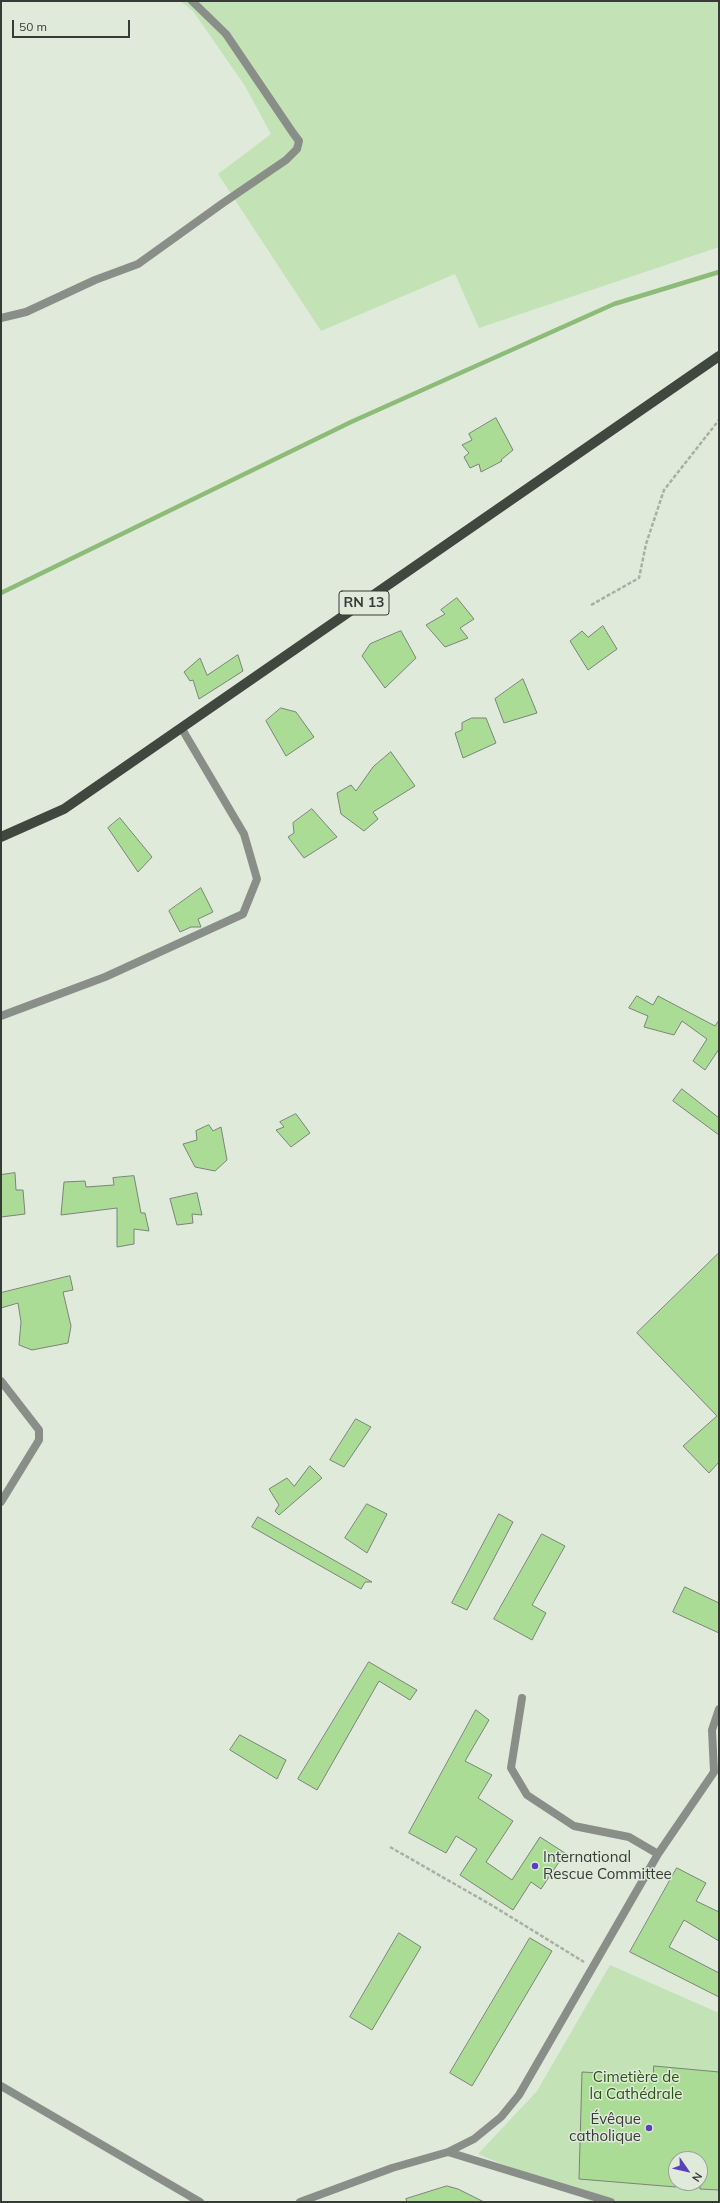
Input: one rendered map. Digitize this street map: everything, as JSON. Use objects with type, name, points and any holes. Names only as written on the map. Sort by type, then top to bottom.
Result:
[{"type":"main road","name":"RN 13","points":[[1,836],[64,809],[719,356]]},
{"type":"street","points":[[1,318],[26,312],[95,280],[138,264],[286,160],[297,149],[298,141],[294,133],[226,34],[192,1]]},
{"type":"street","points":[[1,1016],[105,977],[243,914],[257,879],[244,834],[182,728]]},
{"type":"street","points":[[1,1382],[39,1430],[39,1440],[1,1502]]},
{"type":"street","points":[[522,1698],[511,1768],[527,1795],[574,1826],[629,1837],[658,1854]]},
{"type":"street","points":[[300,2202],[392,2168],[448,2152],[474,2139],[500,2117],[519,2095],[658,1854],[716,1773],[712,1730],[719,1709]]},
{"type":"street","points":[[1,2086],[200,2202]]},
{"type":"street","points":[[448,2152],[611,2202]]},
{"type":"path","points":[[591,605],[639,578],[646,544],[664,490],[719,420]]},
{"type":"path","points":[[390,1847],[493,1906],[593,1968]]},
{"type":"green space","points":[[180,1],[719,1],[719,247],[479,328],[455,274],[321,331],[218,174],[271,134],[245,86],[193,11]]},
{"type":"green space","name":"Cimetière de la Cathédrale","points":[[610,1965],[719,2013],[719,2202],[593,2202],[478,2154],[537,2091]]},
{"type":"building","points":[[496,418],[513,450],[501,460],[502,461],[481,472],[479,464],[470,468],[464,457],[469,453],[462,445],[472,440],[469,434]]},
{"type":"building","points":[[457,598],[474,619],[460,628],[468,638],[445,647],[426,625],[445,614],[441,610]]},
{"type":"building","points":[[603,626],[617,649],[588,670],[570,641],[582,631],[588,637]]},
{"type":"building","points":[[401,631],[416,658],[385,688],[362,656],[370,644]]},
{"type":"building","points":[[238,655],[243,671],[199,699],[193,680],[190,681],[184,672],[200,658],[207,675]]},
{"type":"building","points":[[523,679],[537,713],[504,723],[495,699]]},
{"type":"building","points":[[281,708],[296,712],[314,737],[286,756],[266,721]]},
{"type":"building","points":[[472,718],[486,718],[496,743],[463,758],[455,733],[462,730],[462,723]]},
{"type":"building","points":[[391,752],[415,786],[373,812],[378,819],[364,831],[341,814],[337,793],[351,785],[356,791],[373,767]]},
{"type":"building","points":[[312,809],[337,837],[304,858],[288,837],[294,833],[293,823]]},
{"type":"building","points":[[120,818],[152,857],[138,872],[108,828]]},
{"type":"building","points":[[201,888],[213,912],[198,919],[201,927],[191,927],[180,932],[169,911]]},
{"type":"building","points":[[637,996],[653,1005],[658,996],[715,1026],[719,1020],[719,1049],[705,1070],[693,1061],[707,1039],[682,1021],[674,1035],[644,1027],[648,1016],[629,1008]]},
{"type":"building","points":[[682,1089],[719,1118],[719,1135],[673,1101]]},
{"type":"building","points":[[296,1114],[310,1133],[291,1147],[276,1130],[284,1127],[280,1122]]},
{"type":"building","points":[[209,1125],[213,1131],[221,1127],[227,1160],[215,1171],[195,1167],[183,1144],[197,1140],[196,1131]]},
{"type":"building","points":[[15,1173],[16,1190],[23,1190],[25,1214],[1,1217],[1,1175]]},
{"type":"building","points":[[134,1176],[141,1213],[145,1213],[149,1231],[134,1229],[134,1244],[117,1247],[117,1208],[61,1215],[64,1182],[85,1181],[86,1187],[114,1185],[113,1178]]},
{"type":"building","points":[[197,1193],[202,1215],[192,1214],[193,1223],[177,1225],[170,1199]]},
{"type":"building","points":[[719,1253],[719,1462],[709,1473],[683,1446],[717,1416],[637,1333]]},
{"type":"building","points":[[70,1276],[73,1290],[63,1292],[71,1326],[68,1343],[32,1350],[19,1345],[21,1322],[18,1303],[1,1308],[1,1293]]},
{"type":"building","points":[[356,1419],[371,1427],[344,1467],[330,1460]]},
{"type":"building","points":[[310,1466],[322,1478],[279,1515],[275,1511],[279,1505],[269,1489],[287,1478],[294,1486]]},
{"type":"building","points":[[367,1504],[387,1514],[367,1553],[345,1538]]},
{"type":"building","points":[[499,1514],[513,1522],[467,1610],[452,1603]]},
{"type":"building","points":[[258,1517],[372,1582],[365,1582],[361,1589],[252,1527]]},
{"type":"building","points":[[542,1534],[565,1546],[532,1605],[546,1613],[532,1640],[494,1619]]},
{"type":"building","points":[[685,1587],[719,1603],[719,1633],[673,1612]]},
{"type":"building","points":[[369,1662],[417,1690],[410,1700],[379,1681],[317,1790],[298,1779]]},
{"type":"building","points":[[476,1710],[489,1720],[465,1761],[492,1775],[478,1798],[513,1821],[486,1862],[512,1880],[540,1837],[565,1853],[541,1889],[531,1882],[513,1910],[460,1875],[477,1849],[456,1836],[446,1853],[409,1833]]},
{"type":"building","points":[[240,1735],[286,1760],[277,1779],[230,1750]]},
{"type":"building","points":[[677,1868],[706,1883],[696,1901],[719,1912],[719,1941],[684,1920],[669,1947],[719,1973],[719,1997],[630,1952]]},
{"type":"building","points":[[399,1933],[421,1947],[372,2030],[350,2017]]},
{"type":"building","points":[[530,1938],[552,1951],[472,2086],[450,2073]]},
{"type":"building","points":[[654,2066],[719,2072],[719,2190],[708,2189],[708,2151],[668,2151],[668,2186],[579,2179],[582,2072],[653,2076]]},
{"type":"building","points":[[447,2186],[458,2189],[484,2202],[407,2202],[406,2199]]},
{"type":"waterway","points":[[1,593],[351,422],[614,304],[719,272]]},
{"type":"place","name":"International Rescue Committee","points":[[535,1866]]},
{"type":"place","name":"Évêque catholique","points":[[649,2128]]}]
